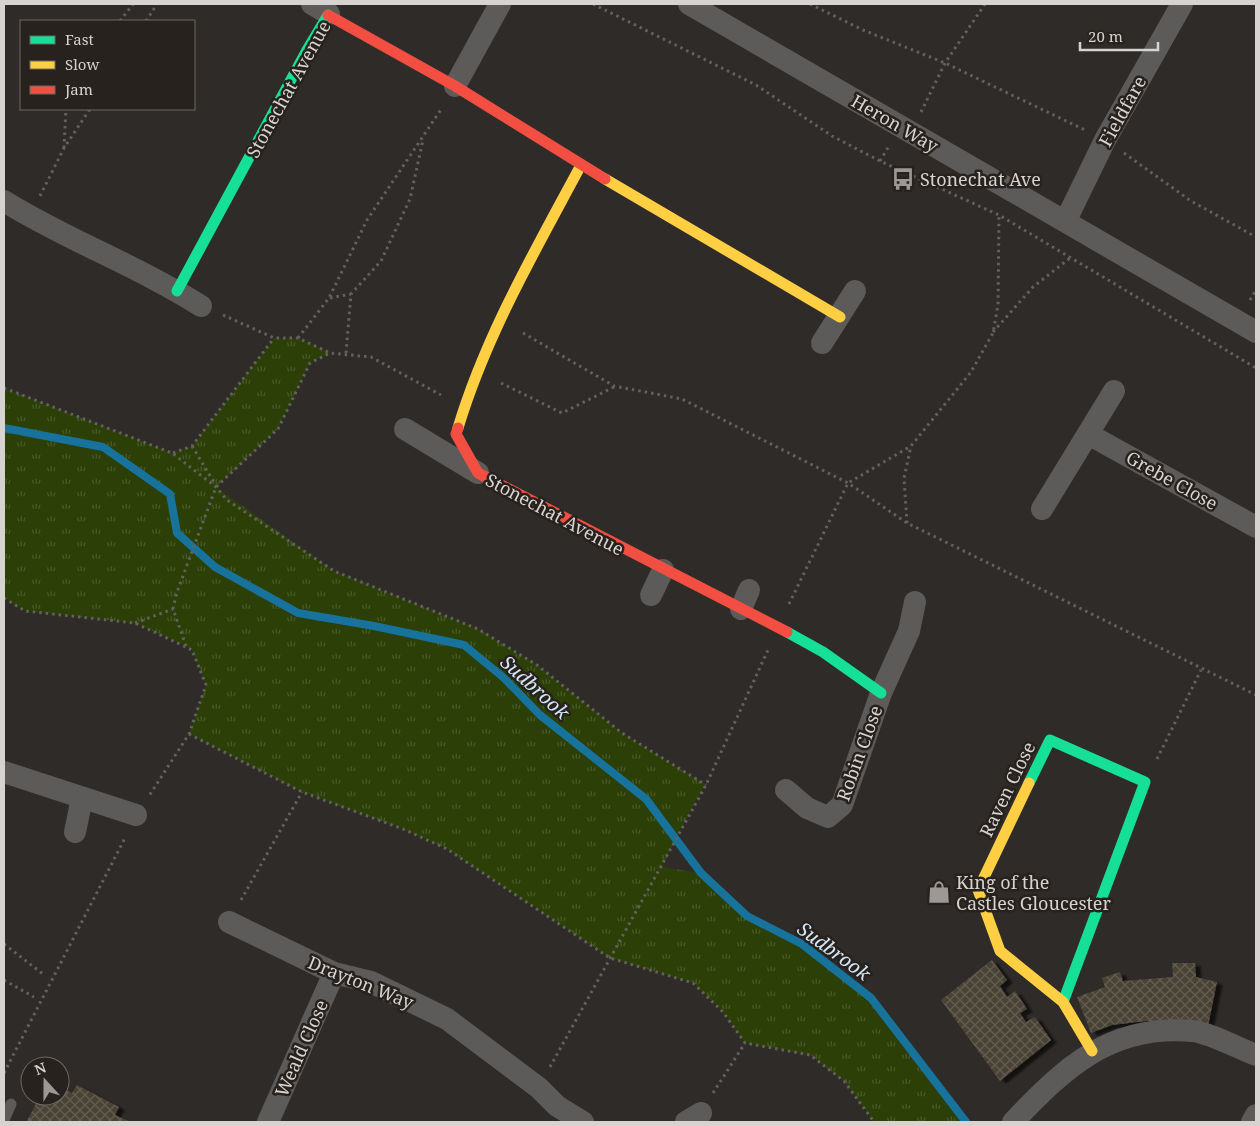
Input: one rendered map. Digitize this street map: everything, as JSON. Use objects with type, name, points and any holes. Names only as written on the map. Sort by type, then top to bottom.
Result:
[{"type":"street","points":[[455,86],[500,4]]},
{"type":"street","name":"Heron Way","points":[[689,4],[1066,220],[1256,332]]},
{"type":"street","name":"Fieldfare","points":[[1066,220],[1105,140],[1182,4]]},
{"type":"street","name":"Stonechat Avenue","points":[[177,291],[307,50],[321,9],[455,86],[581,164],[840,317]]},
{"type":"street","name":"Stonechat Avenue","points":[[581,164],[500,320],[463,408],[456,434],[478,473],[663,570],[745,599],[778,627]]},
{"type":"street","points":[[4,201],[29,216],[177,291],[201,306]]},
{"type":"street","points":[[822,343],[855,292]]},
{"type":"street","points":[[1042,509],[1114,391]]},
{"type":"street","points":[[405,429],[478,473]]},
{"type":"street","name":"Grebe Close","points":[[1088,434],[1256,527]]},
{"type":"street","points":[[652,595],[663,570]]},
{"type":"street","name":"Robin Close","points":[[786,790],[802,816],[828,817],[842,805],[881,693],[902,625],[915,602]]},
{"type":"street","name":"Robin Close","points":[[778,627],[823,652],[881,693]]},
{"type":"street","name":"Raven Close","points":[[1092,1051],[1064,1002],[1000,951],[978,890],[1050,740],[1145,782]]},
{"type":"street","points":[[4,772],[136,815]]},
{"type":"street","points":[[1064,1002],[1145,782]]},
{"type":"street","points":[[75,832],[82,798]]},
{"type":"street","name":"Drayton Way","points":[[229,922],[334,973],[371,982],[447,1019],[539,1088],[557,1106],[583,1122]]},
{"type":"street","name":"Weald Close","points":[[268,1122],[334,973]]},
{"type":"street","points":[[1013,1122],[1037,1096],[1068,1068],[1092,1051],[1140,1032],[1194,1031],[1256,1056]]},
{"type":"street","points":[[1252,1122],[1256,1115]]},
{"type":"lane","points":[[4,1120],[11,1104]]},
{"type":"path","points":[[121,20],[134,4]]},
{"type":"path","points":[[147,20],[157,4]]},
{"type":"path","points":[[593,4],[756,85],[832,136],[880,161],[999,216],[1256,368]]},
{"type":"path","points":[[810,4],[863,30],[945,63],[1105,140],[1191,201],[1256,237]]},
{"type":"path","points":[[911,132],[945,63],[984,4]]},
{"type":"path","points":[[298,338],[329,298],[367,220],[424,137],[455,86]]},
{"type":"path","points":[[64,148],[66,110]]},
{"type":"path","points":[[29,216],[64,148],[89,110]]},
{"type":"path","points":[[329,298],[351,294],[381,261],[410,199],[424,137]]},
{"type":"path","points":[[992,332],[998,305],[999,216]]},
{"type":"path","points":[[848,483],[911,446],[971,372],[992,332],[1033,287],[1070,258]]},
{"type":"path","points":[[346,353],[351,294]]},
{"type":"path","points":[[201,306],[274,338],[298,338],[330,352],[371,357],[427,386],[463,408]]},
{"type":"path","points":[[500,320],[614,386],[682,399],[848,483],[908,523],[1256,695]]},
{"type":"path","points":[[172,453],[192,446],[274,338]]},
{"type":"path","points":[[186,646],[173,609],[177,592],[216,487],[278,429],[310,363],[330,352]]},
{"type":"path","points":[[478,371],[562,413],[614,386]]},
{"type":"path","points":[[4,388],[172,453],[216,487]]},
{"type":"path","points":[[192,446],[216,487],[227,500],[334,571],[478,629],[537,665],[622,733],[706,785],[694,803],[662,867],[539,1088]]},
{"type":"path","points":[[908,523],[904,478],[911,446]]},
{"type":"path","points":[[135,623],[173,609]]},
{"type":"path","points":[[1145,782],[1201,670]]},
{"type":"path","points":[[189,734],[302,792],[403,829],[447,849],[610,958],[693,983],[723,1012],[745,1043],[810,1055],[844,1081],[874,1122]]},
{"type":"path","points":[[229,922],[302,792]]},
{"type":"path","points":[[4,944],[44,974]]},
{"type":"path","points":[[4,980],[34,997]]},
{"type":"path","points":[[693,1117],[745,1043]]},
{"type":"green space","points":[[274,338],[298,338],[330,353],[310,363],[278,429],[216,487],[334,571],[478,629],[537,665],[622,733],[706,785],[694,803],[662,867],[701,873],[747,916],[802,944],[871,998],[966,1122],[874,1122],[844,1081],[810,1055],[745,1043],[723,1012],[693,983],[610,958],[447,849],[403,829],[302,792],[189,734],[206,685],[192,650],[186,646],[135,623],[25,611],[4,598],[4,388],[172,453],[192,446]]},
{"type":"building","points":[[992,960],[1007,980],[1000,986],[1007,997],[1015,991],[1027,1009],[1020,1013],[1026,1022],[1035,1017],[1051,1040],[1000,1081],[941,1000]]},
{"type":"building","points":[[1172,963],[1195,963],[1196,977],[1217,982],[1208,1026],[1174,1021],[1146,1021],[1112,1025],[1091,1033],[1077,997],[1105,987],[1102,978],[1120,972],[1123,981],[1173,977]]},
{"type":"building","points":[[77,1085],[119,1107],[115,1115],[131,1122],[26,1122],[35,1106],[70,1106],[70,1092],[72,1093]]},
{"type":"waterway","name":"Sudbrook","points":[[4,428],[103,447],[170,494],[177,533],[215,567],[298,613],[374,626],[464,645],[504,678],[540,715],[646,799],[701,873],[747,916],[802,944],[871,998],[966,1122]]},
{"type":"traffic: fast","points":[[177,291],[307,50],[328,15]]},
{"type":"traffic: fast","points":[[787,632],[823,652],[881,693]]},
{"type":"traffic: fast","points":[[1029,783],[1050,740],[1145,782],[1063,1002]]},
{"type":"traffic: slow","points":[[458,428],[469,394],[497,327],[529,261],[581,165]]},
{"type":"traffic: slow","points":[[605,179],[840,317]]},
{"type":"traffic: slow","points":[[1029,783],[978,890],[1000,951],[1063,1002],[1092,1051]]},
{"type":"traffic: jam","points":[[328,15],[455,86],[605,179]]},
{"type":"traffic: jam","points":[[458,428],[456,434],[478,473],[787,632]]},
{"type":"place","name":"Stonechat Ave","points":[[903,179]]},
{"type":"place","name":"King of the Castles Gloucester","points":[[939,892]]}]
